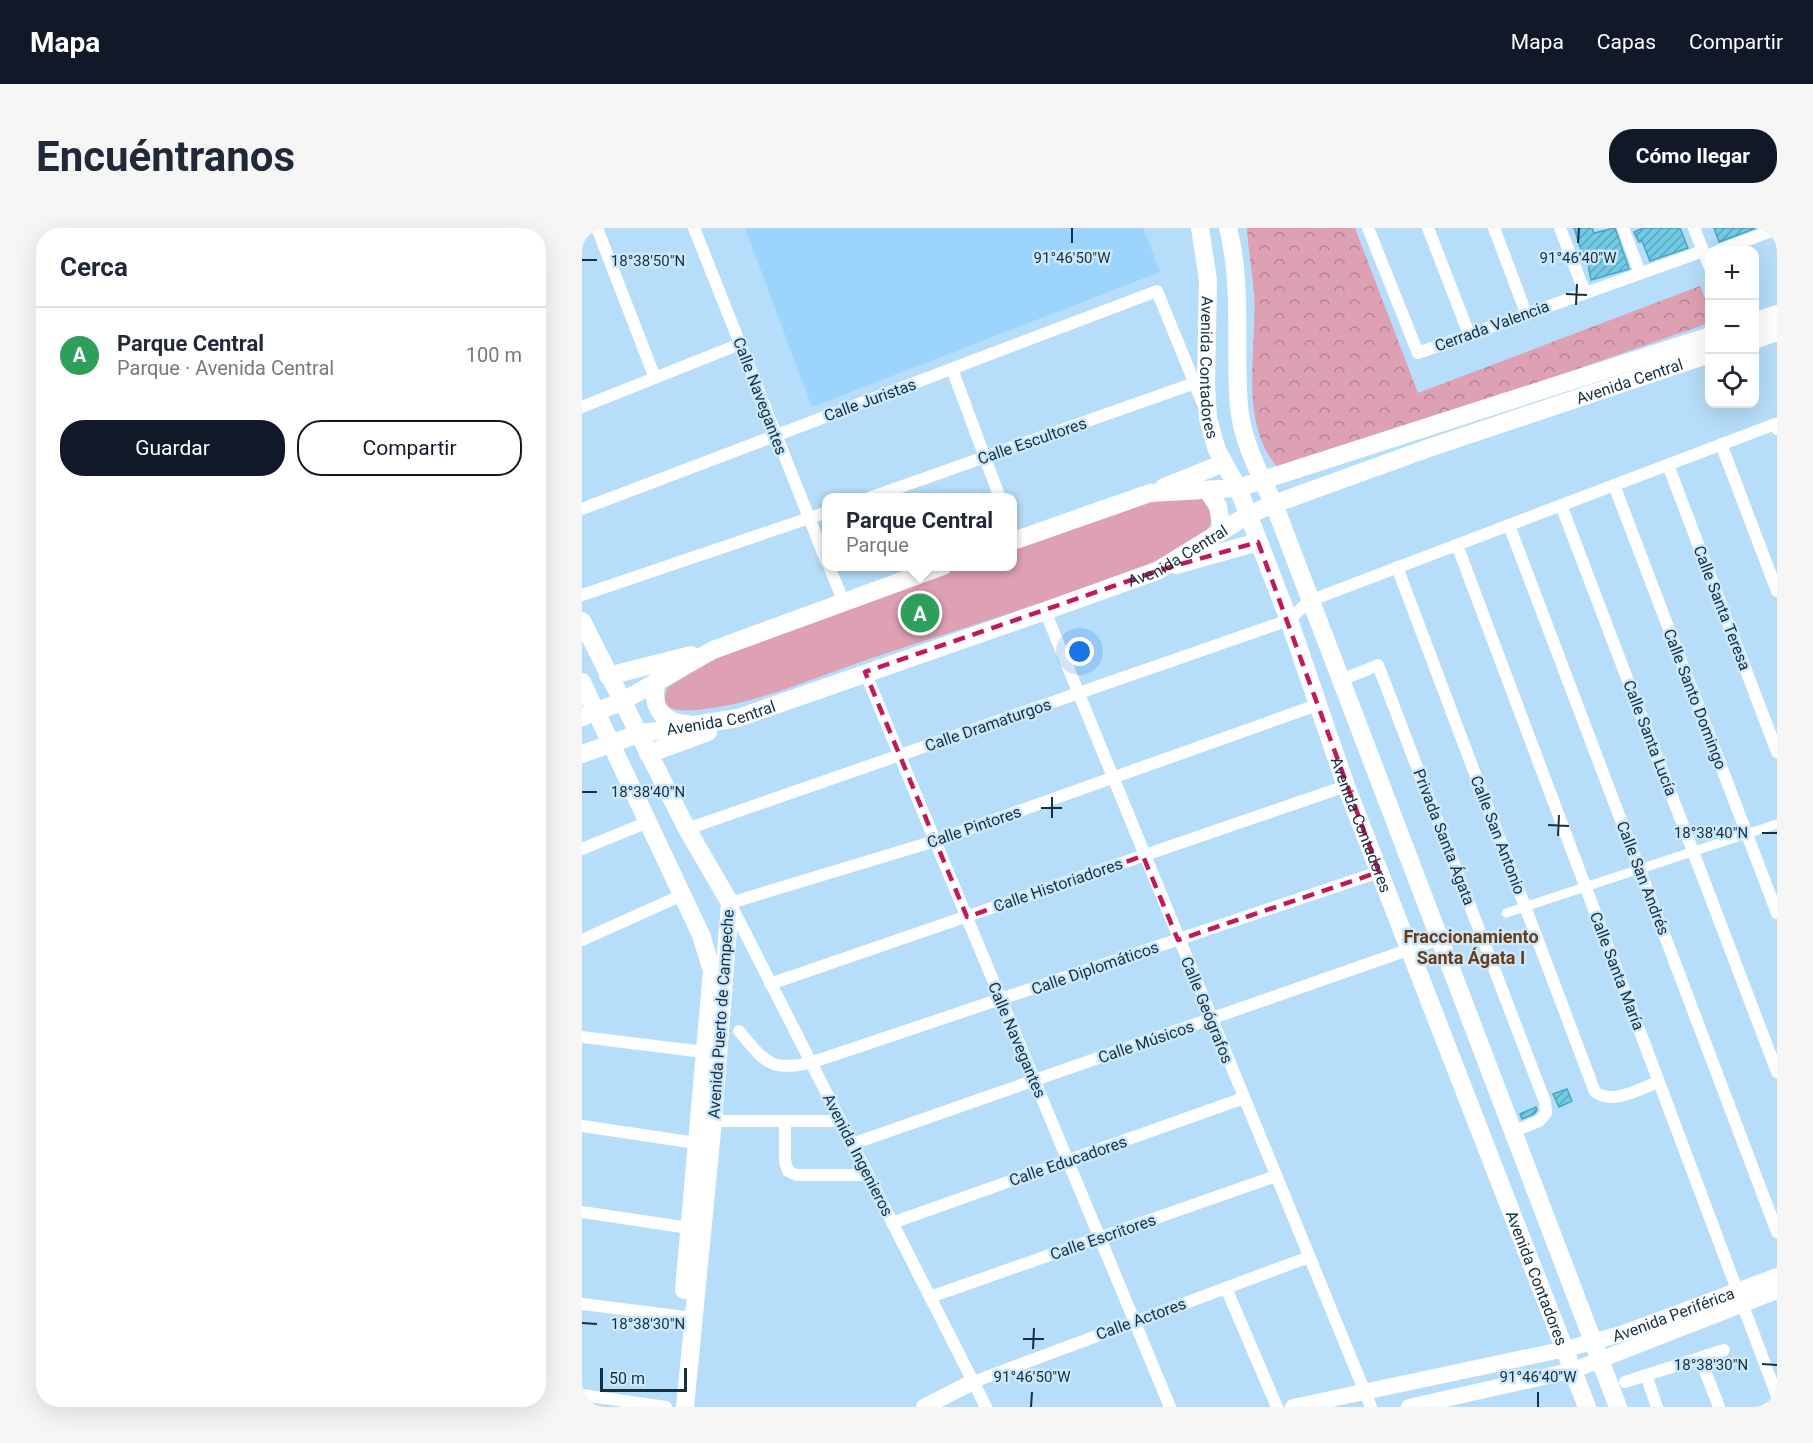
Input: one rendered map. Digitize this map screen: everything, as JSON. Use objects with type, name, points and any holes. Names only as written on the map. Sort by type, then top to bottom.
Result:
[{"type":"main road","name":"Avenida Contadores","points":[[1200,228],[1208,280],[1206,383],[1208,419],[1221,456],[1238,488],[1289,620],[1346,786],[1587,1407]]},
{"type":"main road","name":"Avenida Contadores","points":[[1228,228],[1238,287],[1239,406],[1245,436],[1262,481],[1274,504],[1618,1407]]},
{"type":"main road","points":[[1759,320],[1777,314]]},
{"type":"main road","points":[[1759,339],[1777,332]]},
{"type":"main road","name":"Avenida Central","points":[[1017,536],[1150,493],[1238,488],[1705,338]]},
{"type":"main road","name":"Avenida Central","points":[[582,754],[638,734],[738,718],[1157,571],[1248,515],[1274,504],[1437,445],[1705,356]]},
{"type":"main road","points":[[1150,493],[1221,456],[1238,456],[1244,447],[1245,436]]},
{"type":"main road","points":[[1207,490],[1218,506],[1222,531]]},
{"type":"main road","points":[[1157,571],[1260,547],[1273,539],[1280,538],[1289,546]]},
{"type":"main road","points":[[608,676],[713,650],[932,571]]},
{"type":"main road","name":"Avenida Puerto de Campeche","points":[[582,621],[687,829],[730,903],[712,1053],[696,1143],[689,1228],[685,1407]]},
{"type":"main road","points":[[590,714],[621,702],[713,650]]},
{"type":"main road","points":[[657,681],[655,700],[664,717],[683,724],[700,725]]},
{"type":"main road","name":"Avenida Puerto de Campeche","points":[[582,682],[590,714],[612,743],[701,935],[712,971],[713,1121],[673,1407]]},
{"type":"main road","points":[[648,753],[738,718]]},
{"type":"street","points":[[597,228],[655,378]]},
{"type":"street","name":"Calle Navegantes","points":[[694,228],[822,551]]},
{"type":"street","name":"Cerrada Valencia","points":[[1368,228],[1418,353],[1640,273],[1705,254]]},
{"type":"street","points":[[1428,228],[1469,334]]},
{"type":"street","points":[[1494,228],[1526,313]]},
{"type":"street","points":[[1560,228],[1586,293]]},
{"type":"street","points":[[1623,228],[1640,273]]},
{"type":"street","points":[[1694,228],[1705,252]]},
{"type":"street","points":[[1730,246],[1777,229]]},
{"type":"street","name":"Calle Juristas","points":[[582,509],[1157,291],[1195,383]]},
{"type":"street","points":[[582,407],[740,344]]},
{"type":"street","points":[[952,369],[998,493]]},
{"type":"street","points":[[1195,383],[1208,419]]},
{"type":"street","name":"Calle Escultores","points":[[883,493],[1195,383]]},
{"type":"street","points":[[1289,620],[1310,601],[1721,444],[1776,427]]},
{"type":"street","points":[[1721,444],[1777,591]]},
{"type":"street","name":"Calle Santa Teresa","points":[[1668,465],[1777,752]]},
{"type":"street","name":"Calle Santo Domingo","points":[[1614,485],[1777,913]]},
{"type":"street","name":"Calle Santa Lucía","points":[[1561,505],[1777,1072]]},
{"type":"street","points":[[582,595],[822,514]]},
{"type":"street","name":"Calle San Andrés","points":[[1509,525],[1777,1232]]},
{"type":"street","name":"Calle Santa María","points":[[1457,545],[1777,1396]]},
{"type":"street","name":"Calle San Antonio","points":[[1396,567],[1595,1092],[1604,1098],[1616,1097],[1658,1082]]},
{"type":"street","name":"Calle Navegantes","points":[[831,571],[844,603]]},
{"type":"street","name":"Calle Geógrafos","points":[[1044,611],[1368,1399]]},
{"type":"street","name":"Calle Dramaturgos","points":[[687,829],[1289,620]]},
{"type":"street","name":"Privada Santa Ágata","points":[[1340,681],[1378,665],[1545,1102],[1546,1113],[1539,1120],[1514,1132]]},
{"type":"street","name":"Calle Navegantes","points":[[865,672],[1170,1407]]},
{"type":"street","name":"Calle Pintores","points":[[730,903],[935,842],[1317,705]]},
{"type":"street","name":"Calle Historiadores","points":[[770,984],[1346,786]]},
{"type":"street","points":[[582,849],[648,822]]},
{"type":"street","points":[[1506,913],[1777,824]]},
{"type":"street","name":"Calle Diplomáticos","points":[[739,1031],[760,1057],[775,1066],[788,1068],[810,1063],[1379,872]]},
{"type":"street","points":[[582,940],[682,895]]},
{"type":"street","name":"Avenida Ingenieros","points":[[730,903],[986,1407]]},
{"type":"street","name":"Calle Músicos","points":[[852,1144],[1439,939]]},
{"type":"street","points":[[582,1037],[712,1053]]},
{"type":"street","name":"Calle Educadores","points":[[892,1223],[1244,1098]]},
{"type":"street","points":[[713,1121],[840,1121]]},
{"type":"street","points":[[785,1121],[785,1162],[788,1171],[796,1175],[868,1175]]},
{"type":"street","points":[[582,1126],[696,1143]]},
{"type":"street","name":"Calle Escritores","points":[[930,1297],[1276,1176]]},
{"type":"street","points":[[582,1212],[689,1228]]},
{"type":"street","name":"Calle Actores","points":[[973,1382],[1310,1257]]},
{"type":"street","name":"Avenida Periférica","points":[[1409,1407],[1574,1370],[1739,1298],[1777,1276]]},
{"type":"street","points":[[1226,1288],[1277,1407]]},
{"type":"street","name":"Avenida Periférica","points":[[1293,1407],[1368,1399],[1593,1342],[1739,1298],[1777,1291]]},
{"type":"street","points":[[582,1304],[687,1318]]},
{"type":"street","points":[[1625,1382],[1724,1350]]},
{"type":"street","points":[[1700,1358],[1719,1407]]},
{"type":"street","points":[[1646,1375],[1657,1407]]},
{"type":"street","points":[[924,1407],[973,1382]]},
{"type":"street","points":[[582,1395],[666,1407]]},
{"type":"highlighted area","points":[[1258,542],[1379,872],[1178,940],[1143,856],[967,917],[865,672],[1157,571]]},
{"type":"shaded area","points":[[745,228],[1143,228],[1160,272],[812,407]]},
{"type":"green space","points":[[1247,228],[1355,228],[1418,393],[1700,286],[1705,298],[1705,324],[1282,472],[1268,453],[1259,433],[1254,410],[1252,362],[1254,292]]},
{"type":"green space","points":[[1202,498],[1209,509],[1210,526],[1188,546],[1153,562],[1030,607],[881,655],[798,685],[734,704],[712,708],[678,710],[668,707],[664,701],[667,688],[737,644],[950,571],[1017,571],[1017,548],[1148,501]]},
{"type":"building","points":[[1574,228],[1592,228],[1594,233],[1615,228],[1629,269],[1591,280],[1587,258],[1584,259]]},
{"type":"building","points":[[1643,228],[1680,228],[1688,248],[1650,261],[1642,241],[1639,242],[1634,232]]},
{"type":"building","points":[[1714,228],[1756,228],[1719,242]]},
{"type":"building","points":[[1567,1089],[1572,1101],[1559,1107],[1553,1094]]},
{"type":"building","points":[[1536,1107],[1534,1114],[1522,1119],[1520,1114]]},
{"type":"place","name":"Parque Central","points":[[920,613]]},
{"type":"district","name":"Fraccionamiento Santa Ágata I","points":[[1471,946]]}]
